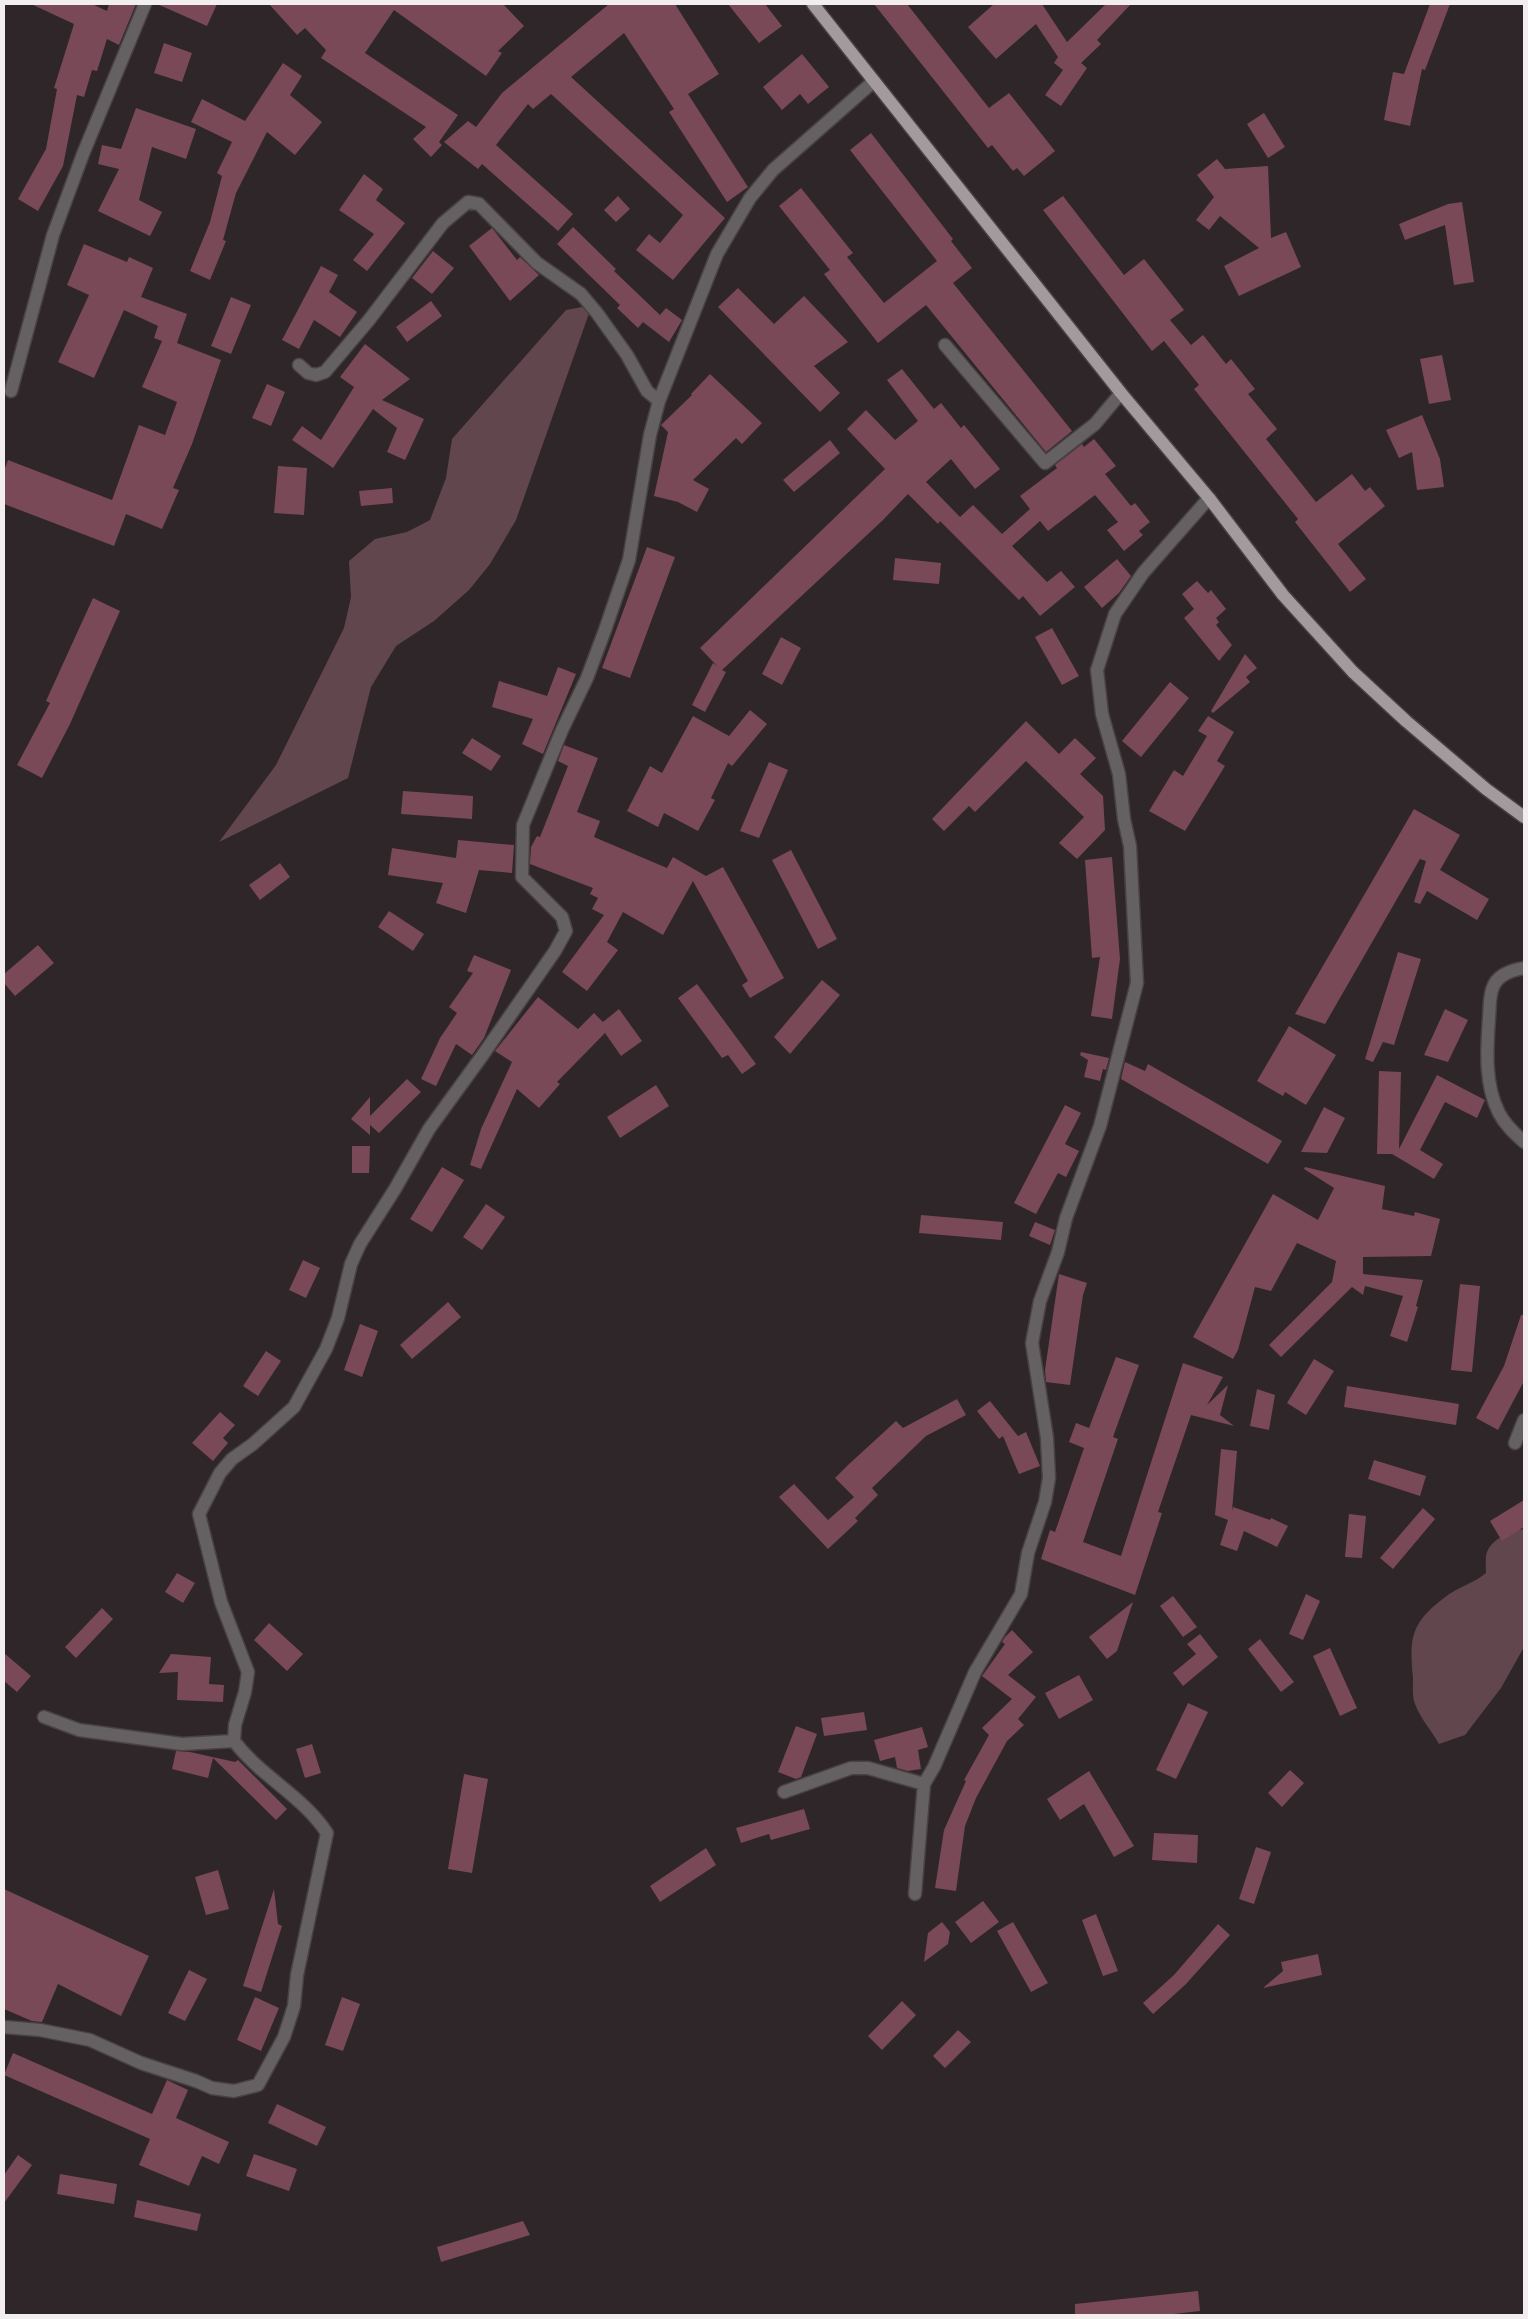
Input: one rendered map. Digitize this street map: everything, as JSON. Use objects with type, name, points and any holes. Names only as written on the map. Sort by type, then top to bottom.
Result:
[{"type":"main road","points":[[813,4],[1121,393],[1209,498],[1283,595],[1353,672],[1406,721],[1524,817]]},
{"type":"street","points":[[11,391],[53,235],[83,154],[145,4]]},
{"type":"street","points":[[4,2027],[30,2029],[90,2040],[141,2063],[196,2080],[212,2088],[234,2091],[258,2085],[284,2037],[294,2006],[297,1976],[327,1833],[316,1816],[261,1771],[234,1741],[235,1725],[245,1692],[248,1672],[221,1602],[200,1514],[220,1473],[232,1459],[253,1444],[294,1407],[326,1349],[338,1318],[351,1264],[360,1244],[395,1190],[429,1129],[555,951],[566,930],[562,917],[522,877],[523,826],[562,730],[594,660],[629,560],[650,435],[659,401],[717,254],[750,198],[773,170],[874,81]]},
{"type":"street","points":[[300,366],[308,373],[316,376],[325,372],[369,320],[443,223],[468,202],[479,204],[537,263],[581,294],[598,313],[627,355],[647,390],[659,401]]},
{"type":"street","points":[[944,345],[1045,463],[1095,424],[1121,393]]},
{"type":"street","points":[[916,1894],[924,1784],[934,1767],[975,1672],[1021,1594],[1028,1553],[1045,1502],[1048,1478],[1047,1438],[1032,1343],[1038,1310],[1058,1252],[1066,1218],[1100,1126],[1137,983],[1130,846],[1124,819],[1119,774],[1102,714],[1097,670],[1115,614],[1143,573],[1209,498]]},
{"type":"street","points":[[1524,968],[1510,971],[1500,977],[1493,986],[1486,1035],[1487,1058],[1499,1113],[1511,1130],[1524,1142]]},
{"type":"street","points":[[1515,1443],[1524,1420]]},
{"type":"street","points":[[44,1717],[79,1730],[182,1744],[234,1741]]},
{"type":"street","points":[[784,1792],[851,1768],[868,1768],[924,1784]]},
{"type":"shaded area","points":[[592,305],[516,520],[490,564],[469,590],[434,621],[396,646],[371,687],[348,778],[219,842],[276,765],[344,628],[351,597],[349,561],[375,539],[407,532],[430,520],[446,478],[452,439],[566,310]]},
{"type":"shaded area","points":[[1524,1529],[1524,1647],[1501,1688],[1465,1735],[1439,1744],[1414,1701],[1412,1642],[1415,1632],[1425,1615],[1433,1607],[1449,1594],[1486,1573],[1486,1554],[1493,1543],[1508,1533]]},
{"type":"building","points":[[31,4],[92,4],[107,11],[109,4],[136,4],[119,45],[107,39],[97,71],[92,70],[84,97],[77,95],[63,166],[38,211],[18,199],[46,149],[57,89],[54,88],[74,24]]},
{"type":"building","points":[[157,4],[217,4],[207,26]]},
{"type":"building","points":[[269,4],[503,4],[524,26],[498,51],[502,53],[486,76],[394,10],[365,53],[458,115],[439,142],[442,145],[431,157],[413,139],[426,127],[321,58],[326,50],[305,28],[297,35]]},
{"type":"building","points":[[609,4],[675,4],[719,74],[688,94],[748,187],[727,202],[669,112],[674,109],[624,33],[571,77],[725,218],[673,280],[636,250],[649,234],[660,243],[683,215],[551,94],[533,109],[528,104],[496,145],[573,214],[558,231],[482,164],[478,169],[444,142],[468,121],[476,127],[502,93]]},
{"type":"building","points":[[728,4],[765,4],[782,26],[759,43]]},
{"type":"building","points":[[874,4],[907,4],[989,108],[1009,93],[1055,151],[1024,176],[1017,168],[1013,171],[992,145],[988,148]]},
{"type":"building","points":[[994,4],[1042,4],[1067,42],[1106,4],[1131,4],[1097,40],[1101,44],[1081,63],[1087,68],[1061,106],[1045,95],[1063,70],[1054,63],[1058,57],[1036,24],[996,59],[968,27]]},
{"type":"building","points":[[1430,4],[1450,4],[1425,70],[1422,69],[1410,126],[1384,120],[1393,72],[1404,74]]},
{"type":"building","points":[[164,43],[192,53],[182,82],[154,73]]},
{"type":"building","points":[[802,54],[829,87],[808,104],[800,94],[782,110],[763,87]]},
{"type":"building","points":[[283,63],[302,76],[290,95],[322,122],[295,155],[267,132],[236,193],[223,240],[226,241],[210,280],[190,271],[210,222],[222,176],[217,173],[232,142],[191,122],[202,99],[245,121]]},
{"type":"building","points":[[136,108],[196,129],[186,159],[152,147],[139,200],[162,212],[150,236],[98,211],[119,169],[98,164],[102,145],[121,149]]},
{"type":"building","points":[[1264,113],[1285,147],[1268,158],[1247,124]]},
{"type":"building","points":[[871,133],[953,239],[951,241],[972,268],[953,283],[1072,431],[1046,452],[926,305],[878,343],[824,274],[830,270],[779,206],[801,188],[853,253],[847,257],[884,303],[937,261],[850,150]]},
{"type":"building","points":[[1217,159],[1225,169],[1268,166],[1271,238],[1286,232],[1301,267],[1239,296],[1224,266],[1259,248],[1220,216],[1209,230],[1196,220],[1214,197],[1197,175]]},
{"type":"building","points":[[364,174],[383,189],[376,200],[405,223],[367,271],[353,260],[374,234],[339,210]]},
{"type":"building","points":[[618,196],[630,209],[616,222],[604,210]]},
{"type":"building","points":[[1063,196],[1124,275],[1144,259],[1184,310],[1170,320],[1191,345],[1203,335],[1226,364],[1231,359],[1255,389],[1248,394],[1277,429],[1266,439],[1316,502],[1352,474],[1365,491],[1370,487],[1385,506],[1338,544],[1366,579],[1350,592],[1295,522],[1298,519],[1194,389],[1199,385],[1164,341],[1152,351],[1043,210]]},
{"type":"building","points":[[1462,202],[1474,282],[1454,285],[1445,225],[1405,240],[1399,224],[1448,204]]},
{"type":"building","points":[[573,227],[616,269],[614,271],[660,315],[666,308],[682,320],[669,342],[643,322],[638,328],[617,308],[620,305],[557,244]]},
{"type":"building","points":[[492,228],[517,260],[520,257],[539,275],[510,301],[469,246]]},
{"type":"building","points":[[84,244],[127,262],[129,257],[153,268],[141,297],[187,314],[177,343],[221,360],[192,444],[173,488],[179,490],[162,529],[126,514],[114,546],[4,504],[4,471],[8,460],[112,500],[139,425],[165,435],[177,402],[142,387],[162,341],[154,338],[158,326],[124,310],[94,378],[58,362],[89,295],[67,285]]},
{"type":"building","points":[[433,251],[454,268],[432,294],[412,278]]},
{"type":"building","points":[[321,266],[338,275],[329,292],[357,312],[340,337],[314,320],[299,349],[282,340]]},
{"type":"building","points":[[738,288],[774,324],[804,296],[848,342],[814,366],[840,393],[820,412],[718,307]]},
{"type":"building","points":[[231,297],[251,305],[231,354],[211,346]]},
{"type":"building","points":[[431,301],[442,316],[407,342],[396,327]]},
{"type":"building","points":[[365,344],[410,379],[382,400],[424,419],[405,460],[387,452],[397,428],[373,409],[333,468],[292,440],[302,426],[321,440],[354,387],[340,377]]},
{"type":"building","points":[[1442,355],[1451,400],[1429,404],[1420,359]]},
{"type":"building","points":[[902,369],[934,409],[941,403],[961,428],[964,425],[1000,469],[975,489],[951,459],[926,482],[960,517],[973,505],[1002,534],[1030,509],[1020,496],[1057,468],[1055,465],[1082,444],[1084,447],[1094,439],[1116,466],[1105,474],[1131,506],[1135,503],[1150,522],[1139,531],[1143,535],[1124,551],[1107,530],[1118,522],[1095,495],[1048,531],[1040,521],[1012,546],[1047,582],[1061,571],[1075,587],[1040,616],[1023,596],[1019,600],[940,521],[938,524],[908,494],[882,521],[722,670],[726,672],[705,712],[692,705],[713,663],[717,666],[700,648],[885,469],[847,429],[866,410],[895,440],[918,421],[887,380]]},
{"type":"building","points":[[710,374],[762,423],[742,444],[736,438],[693,480],[709,489],[697,512],[678,502],[654,496],[668,432],[661,425],[692,395]]},
{"type":"building","points":[[267,384],[285,392],[271,426],[252,418]]},
{"type":"building","points":[[1422,415],[1440,459],[1444,487],[1417,490],[1412,452],[1399,458],[1386,430]]},
{"type":"building","points":[[830,440],[840,453],[794,492],[783,480]]},
{"type":"building","points":[[278,466],[307,468],[304,515],[274,513]]},
{"type":"building","points":[[392,488],[393,503],[361,506],[359,491]]},
{"type":"building","points":[[647,547],[675,557],[630,678],[602,668]]},
{"type":"building","points":[[895,558],[941,563],[939,584],[893,580]]},
{"type":"building","points":[[1117,559],[1131,576],[1119,593],[1102,608],[1084,587]]},
{"type":"building","points":[[1197,581],[1208,593],[1211,590],[1226,609],[1216,618],[1219,622],[1216,625],[1232,645],[1219,661],[1184,618],[1194,609],[1182,594]]},
{"type":"building","points":[[93,598],[120,611],[70,724],[42,778],[17,765],[50,703],[46,701]]},
{"type":"building","points":[[1052,628],[1079,676],[1062,685],[1035,637]]},
{"type":"building","points":[[781,637],[801,648],[782,685],[762,674]]},
{"type":"building","points":[[1245,654],[1257,668],[1246,677],[1250,682],[1213,713],[1211,711]]},
{"type":"building","points":[[558,667],[576,674],[543,754],[522,744],[533,719],[492,707],[499,681],[547,696]]},
{"type":"building","points":[[1170,682],[1189,698],[1141,757],[1122,741]]},
{"type":"building","points":[[750,710],[767,724],[732,766],[728,763],[711,798],[715,800],[698,831],[664,813],[658,827],[627,811],[650,766],[662,773],[693,716],[729,736]]},
{"type":"building","points":[[1208,716],[1234,732],[1217,761],[1225,766],[1185,831],[1149,811],[1174,770],[1183,776],[1207,736],[1198,731]]},
{"type":"building","points":[[1026,721],[1059,754],[1075,738],[1096,758],[1080,774],[1103,796],[1105,830],[1077,859],[1059,843],[1084,817],[1026,761],[975,812],[969,806],[944,831],[932,819]]},
{"type":"building","points":[[472,738],[501,756],[491,771],[462,753]]},
{"type":"building","points":[[564,745],[598,758],[577,812],[600,821],[594,837],[667,868],[673,857],[706,876],[723,867],[784,978],[750,998],[742,985],[748,981],[693,881],[663,935],[623,912],[607,942],[618,950],[587,991],[562,972],[604,915],[592,909],[598,898],[590,894],[593,888],[530,864],[531,847],[537,836],[540,837],[568,766],[558,761]]},
{"type":"building","points":[[769,762],[788,770],[759,838],[740,831]]},
{"type":"building","points":[[403,791],[473,796],[472,819],[401,814]]},
{"type":"building","points":[[1414,809],[1460,835],[1440,870],[1489,899],[1477,920],[1427,891],[1420,904],[1414,902],[1426,861],[1420,859],[1325,1024],[1295,1014]]},
{"type":"building","points":[[458,840],[514,845],[512,873],[479,870],[466,913],[436,903],[443,883],[388,875],[392,848],[456,858]]},
{"type":"building","points":[[791,850],[837,939],[818,949],[772,860]]},
{"type":"building","points":[[1112,857],[1120,959],[1112,1019],[1091,1016],[1100,957],[1092,958],[1085,860]]},
{"type":"building","points":[[280,863],[290,877],[260,900],[249,885]]},
{"type":"building","points":[[389,911],[424,934],[413,951],[378,927]]},
{"type":"building","points":[[38,945],[54,963],[15,996],[4,983],[4,974]]},
{"type":"building","points":[[1398,952],[1421,959],[1394,1045],[1383,1042],[1373,1062],[1365,1059]]},
{"type":"building","points":[[474,955],[511,970],[484,1038],[472,1055],[456,1044],[436,1086],[421,1079],[440,1038],[457,1013],[449,1007],[473,973],[467,971]]},
{"type":"building","points":[[822,980],[840,995],[790,1054],[774,1037]]},
{"type":"building","points":[[697,984],[756,1064],[742,1074],[728,1055],[722,1058],[678,998]]},
{"type":"building","points":[[538,997],[578,1029],[594,1013],[603,1022],[619,1009],[642,1041],[621,1056],[605,1033],[557,1082],[560,1084],[539,1108],[517,1089],[481,1169],[470,1165],[481,1129],[512,1062],[495,1051]]},
{"type":"building","points":[[1445,1009],[1468,1020],[1448,1062],[1424,1055]]},
{"type":"building","points":[[1289,1026],[1336,1055],[1306,1105],[1285,1092],[1283,1096],[1257,1081]]},
{"type":"building","points":[[1081,1052],[1109,1058],[1106,1070],[1103,1069],[1100,1081],[1084,1077],[1088,1060],[1080,1055]]},
{"type":"building","points":[[1125,1062],[1145,1071],[1148,1064],[1282,1141],[1268,1164],[1121,1079]]},
{"type":"building","points":[[1379,1071],[1401,1072],[1399,1149],[1437,1075],[1485,1100],[1477,1118],[1445,1102],[1420,1150],[1443,1164],[1434,1179],[1392,1154],[1377,1154]]},
{"type":"building","points":[[407,1079],[421,1092],[379,1133],[370,1125],[370,1135],[351,1119],[370,1097],[370,1116]]},
{"type":"building","points":[[656,1085],[669,1106],[620,1138],[607,1117]]},
{"type":"building","points":[[1065,1105],[1081,1113],[1065,1144],[1079,1151],[1066,1177],[1058,1173],[1036,1214],[1014,1203]]},
{"type":"building","points":[[1324,1107],[1345,1118],[1327,1153],[1301,1152]]},
{"type":"building","points":[[352,1146],[370,1146],[369,1173],[352,1173]]},
{"type":"building","points":[[442,1167],[464,1180],[432,1232],[410,1219]]},
{"type":"building","points":[[1305,1167],[1385,1186],[1382,1209],[1414,1216],[1415,1212],[1440,1219],[1431,1256],[1363,1257],[1363,1274],[1423,1280],[1416,1306],[1418,1307],[1407,1342],[1390,1336],[1403,1296],[1365,1286],[1363,1295],[1352,1287],[1281,1357],[1269,1345],[1332,1282],[1336,1261],[1297,1243],[1271,1291],[1255,1287],[1238,1350],[1233,1359],[1193,1337],[1273,1194],[1318,1220],[1334,1188],[1304,1169]]},
{"type":"building","points":[[486,1204],[505,1217],[482,1250],[463,1237]]},
{"type":"building","points":[[921,1215],[1003,1222],[1001,1240],[919,1233]]},
{"type":"building","points":[[1035,1222],[1055,1230],[1050,1245],[1029,1236]]},
{"type":"building","points":[[303,1260],[320,1268],[306,1298],[289,1290]]},
{"type":"building","points":[[1059,1274],[1087,1283],[1083,1295],[1070,1385],[1046,1382],[1045,1370]]},
{"type":"building","points":[[1460,1284],[1480,1286],[1472,1372],[1451,1370]]},
{"type":"building","points":[[448,1302],[461,1317],[412,1359],[400,1345]]},
{"type":"building","points":[[1521,1315],[1524,1315],[1524,1381],[1498,1430],[1476,1418],[1504,1366]]},
{"type":"building","points":[[360,1324],[378,1331],[362,1377],[344,1370]]},
{"type":"building","points":[[266,1351],[281,1361],[258,1396],[243,1386]]},
{"type":"building","points":[[1116,1357],[1139,1365],[1113,1437],[1118,1439],[1083,1542],[1121,1556],[1183,1363],[1223,1377],[1207,1405],[1228,1385],[1220,1415],[1234,1426],[1191,1415],[1158,1512],[1162,1513],[1135,1595],[1041,1559],[1050,1530],[1055,1532],[1084,1448],[1069,1442],[1076,1423],[1089,1428]]},
{"type":"building","points":[[1314,1359],[1334,1371],[1306,1415],[1287,1403]]},
{"type":"building","points":[[1347,1386],[1459,1404],[1456,1425],[1344,1407]]},
{"type":"building","points":[[1257,1389],[1275,1395],[1269,1430],[1250,1426]]},
{"type":"building","points":[[957,1399],[966,1415],[926,1436],[872,1488],[878,1495],[855,1518],[858,1521],[828,1549],[779,1497],[794,1484],[828,1520],[854,1497],[835,1478],[848,1465],[896,1421],[903,1428]]},
{"type":"building","points":[[990,1401],[1018,1436],[1026,1432],[1040,1466],[1019,1474],[1003,1436],[999,1439],[977,1411]]},
{"type":"building","points":[[220,1412],[235,1425],[223,1438],[228,1443],[213,1461],[192,1443]]},
{"type":"building","points":[[1221,1449],[1237,1451],[1232,1511],[1233,1507],[1270,1520],[1271,1518],[1288,1526],[1277,1547],[1244,1531],[1237,1551],[1220,1545],[1228,1520],[1215,1515]]},
{"type":"building","points":[[1374,1460],[1426,1476],[1420,1496],[1368,1479]]},
{"type":"building","points":[[1524,1500],[1524,1527],[1502,1541],[1490,1521]]},
{"type":"building","points":[[1423,1508],[1435,1519],[1393,1569],[1380,1558]]},
{"type":"building","points":[[1349,1514],[1366,1516],[1362,1558],[1345,1557]]},
{"type":"building","points":[[177,1573],[195,1583],[183,1603],[165,1592]]},
{"type":"building","points":[[1306,1594],[1320,1601],[1303,1640],[1289,1634]]},
{"type":"building","points":[[1173,1596],[1197,1627],[1183,1637],[1160,1606]]},
{"type":"building","points":[[1133,1602],[1117,1651],[1107,1659],[1089,1637]]},
{"type":"building","points":[[102,1608],[113,1619],[76,1658],[65,1647]]},
{"type":"building","points":[[269,1623],[303,1654],[287,1671],[254,1640]]},
{"type":"building","points":[[1012,1630],[1033,1652],[1008,1675],[1036,1697],[1018,1719],[1024,1725],[1007,1741],[976,1798],[965,1826],[956,1891],[935,1888],[944,1830],[966,1781],[964,1780],[989,1735],[982,1728],[1012,1699],[982,1676],[1005,1644],[1002,1642],[1005,1637]]},
{"type":"building","points":[[1200,1634],[1218,1657],[1183,1686],[1173,1673],[1196,1654],[1187,1644]]},
{"type":"building","points":[[1260,1639],[1294,1682],[1281,1692],[1248,1649]]},
{"type":"building","points":[[1330,1648],[1357,1708],[1340,1716],[1313,1656]]},
{"type":"building","points":[[4,1653],[31,1676],[17,1692],[4,1681]]},
{"type":"building","points":[[171,1654],[211,1657],[209,1684],[224,1685],[223,1702],[177,1700],[178,1672],[159,1673]]},
{"type":"building","points":[[1079,1675],[1093,1700],[1059,1719],[1045,1693]]},
{"type":"building","points":[[1188,1703],[1208,1712],[1176,1779],[1156,1770]]},
{"type":"building","points":[[864,1712],[867,1730],[824,1736],[821,1718]]},
{"type":"building","points":[[796,1726],[817,1734],[801,1777],[796,1779],[778,1772]]},
{"type":"building","points":[[922,1727],[928,1747],[918,1750],[921,1769],[908,1771],[897,1768],[895,1757],[880,1761],[874,1740]]},
{"type":"building","points":[[312,1744],[321,1773],[305,1778],[296,1749]]},
{"type":"building","points":[[176,1751],[190,1752],[235,1762],[238,1760],[287,1809],[276,1820],[213,1758],[208,1778],[172,1769]]},
{"type":"building","points":[[1290,1770],[1304,1783],[1282,1807],[1268,1793]]},
{"type":"building","points":[[1089,1771],[1134,1846],[1114,1857],[1084,1804],[1060,1820],[1047,1799]]},
{"type":"building","points":[[464,1774],[488,1779],[472,1873],[448,1869]]},
{"type":"building","points":[[804,1809],[810,1829],[771,1840],[769,1834],[741,1843],[736,1828]]},
{"type":"building","points":[[1154,1833],[1198,1835],[1197,1863],[1152,1860]]},
{"type":"building","points":[[1256,1847],[1271,1852],[1254,1904],[1239,1899]]},
{"type":"building","points":[[706,1848],[716,1865],[660,1902],[650,1886]]},
{"type":"building","points":[[218,1870],[229,1909],[206,1915],[195,1877]]},
{"type":"building","points":[[4,1889],[149,1956],[121,2016],[58,1984],[42,2022],[32,2021],[4,2009]]},
{"type":"building","points":[[274,1889],[278,1924],[282,1926],[261,1992],[243,1986]]},
{"type":"building","points":[[983,1901],[999,1922],[971,1943],[955,1922]]},
{"type":"building","points":[[1096,1914],[1118,1971],[1103,1976],[1082,1920]]},
{"type":"building","points":[[942,1922],[950,1932],[948,1944],[924,1962],[928,1933]]},
{"type":"building","points":[[1013,1922],[1048,1983],[1031,1992],[997,1931]]},
{"type":"building","points":[[1218,1924],[1230,1935],[1186,1984],[1153,2014],[1143,2003],[1174,1975]]},
{"type":"building","points":[[1318,1954],[1322,1975],[1263,1988],[1283,1971],[1281,1962]]},
{"type":"building","points":[[189,1970],[207,1979],[185,2021],[168,2013]]},
{"type":"building","points":[[255,1997],[279,2008],[261,2051],[237,2040]]},
{"type":"building","points":[[342,1997],[360,2004],[343,2051],[325,2045]]},
{"type":"building","points":[[902,2001],[916,2015],[882,2050],[868,2036]]},
{"type":"building","points":[[958,2030],[971,2042],[945,2068],[933,2056]]},
{"type":"building","points":[[13,2053],[152,2114],[167,2080],[188,2090],[176,2118],[229,2142],[219,2164],[202,2156],[189,2186],[139,2165],[150,2139],[4,2075]]},
{"type":"building","points":[[277,2104],[326,2127],[317,2146],[268,2123]]},
{"type":"building","points":[[254,2154],[297,2169],[289,2191],[246,2176]]},
{"type":"building","points":[[18,2155],[32,2165],[4,2203],[4,2175]]},
{"type":"building","points":[[60,2174],[117,2184],[114,2204],[57,2194]]},
{"type":"building","points":[[137,2200],[201,2214],[197,2231],[134,2217]]},
{"type":"building","points":[[523,2221],[530,2235],[441,2262],[437,2247]]},
{"type":"building","points":[[1198,2291],[1200,2311],[1165,2315],[1075,2315],[1075,2304]]}]
